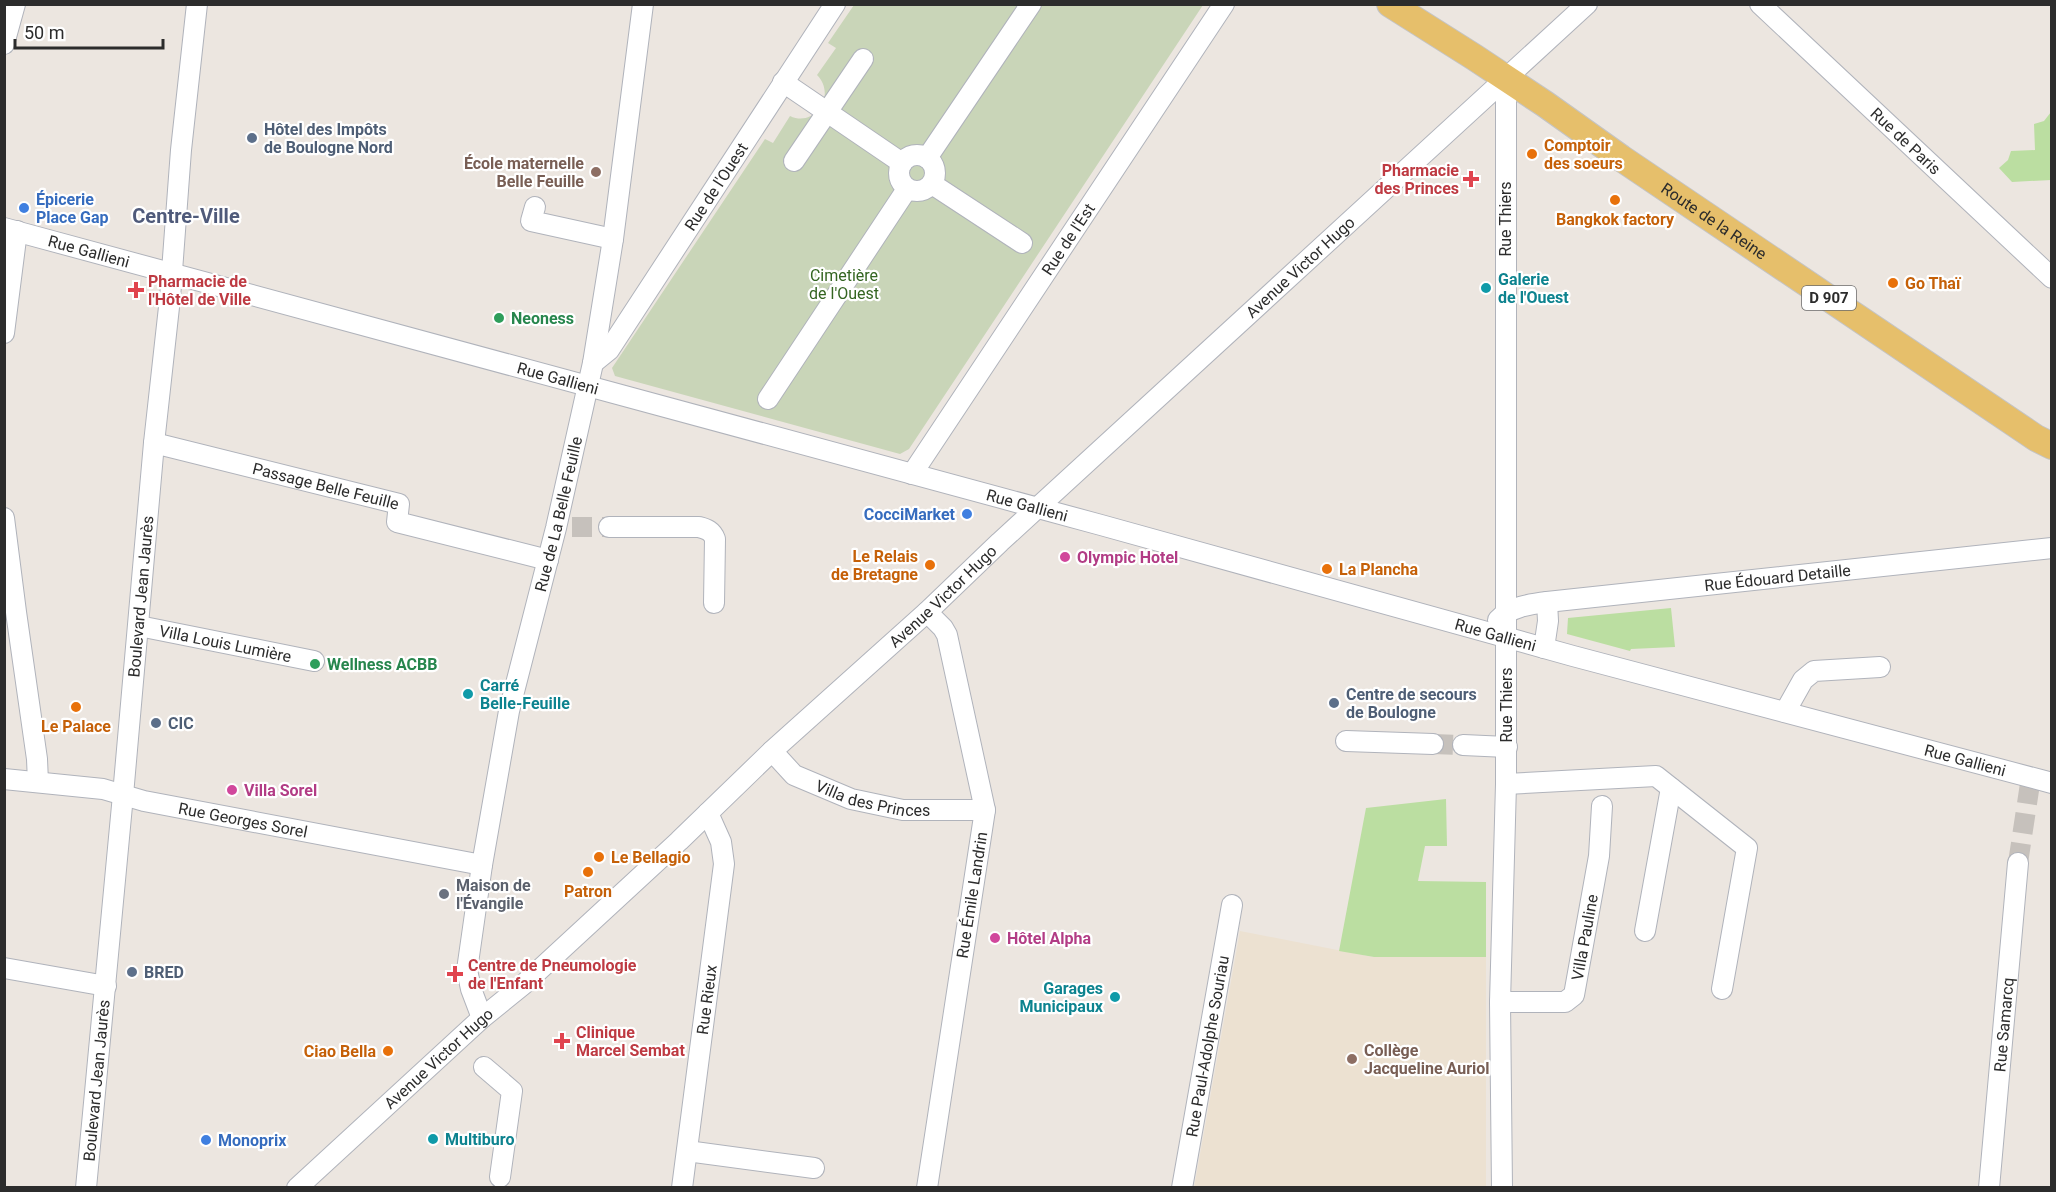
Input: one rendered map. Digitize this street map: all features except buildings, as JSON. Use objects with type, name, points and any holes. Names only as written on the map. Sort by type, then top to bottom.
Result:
[{"type":"main road","name":"Route de la Reine","points":[[1390,4],[1506,78],[2047,445]]},
{"type":"street","points":[[4,44],[15,4]]},
{"type":"street","name":"Boulevard Jean Jaurès","points":[[86,1188],[196,4]]},
{"type":"street","name":"Rue de La Belle Feuille","points":[[482,1018],[471,989],[467,970],[482,865],[509,711],[548,560],[564,528],[613,235],[643,4]]},
{"type":"street","name":"Rue de l'Ouest","points":[[593,363],[609,350],[835,4]]},
{"type":"street","points":[[927,158],[1030,4]]},
{"type":"street","name":"Rue de l'Est","points":[[912,474],[1224,4]]},
{"type":"street","name":"Avenue Victor Hugo","points":[[297,1188],[482,1018],[524,984],[772,751],[927,612],[1037,508],[1587,4]]},
{"type":"street","name":"Rue de Paris","points":[[1760,4],[2052,278]]},
{"type":"street","points":[[794,161],[863,59]]},
{"type":"street","name":"Rue Thiers","points":[[1505,613],[1506,78]]},
{"type":"street","points":[[783,82],[902,163]]},
{"type":"street","points":[[914,155],[927,158],[933,163],[935,170],[932,184],[920,192],[907,189],[899,177],[902,163],[914,155]]},
{"type":"street","points":[[932,184],[1022,243]]},
{"type":"street","points":[[768,399],[907,189]]},
{"type":"street","points":[[541,209],[531,221],[613,235]]},
{"type":"street","points":[[4,333],[10,229]]},
{"type":"street","name":"Rue Gallieni","points":[[10,229],[1496,635],[2052,783]]},
{"type":"street","name":"Passage Belle Feuille","points":[[154,443],[399,504],[397,522],[548,560]]},
{"type":"street","points":[[4,518],[38,759],[38,782]]},
{"type":"street","points":[[609,527],[699,527],[713,533],[715,539],[714,603]]},
{"type":"street","name":"Rue Édouard Detaille","points":[[1505,613],[1532,604],[1547,602],[2052,548]]},
{"type":"street","points":[[4,590],[16,612]]},
{"type":"street","points":[[1544,648],[1548,621],[1547,602]]},
{"type":"street","name":"Rue Émile Landrin","points":[[927,612],[947,635],[985,810],[927,1188]]},
{"type":"street","points":[[1496,635],[1505,613]]},
{"type":"street","name":"Villa Louis Lumière","points":[[139,626],[314,661]]},
{"type":"street","name":"Rue Thiers","points":[[1496,635],[1507,747],[1500,1002],[1502,1188]]},
{"type":"street","points":[[1785,712],[1803,680],[1814,671],[1880,667]]},
{"type":"street","points":[[1346,741],[1433,744]]},
{"type":"street","points":[[1463,745],[1507,747]]},
{"type":"street","name":"Villa des Princes","points":[[772,751],[794,775],[851,799],[903,810],[985,810]]},
{"type":"street","points":[[1506,784],[1656,776],[1747,848],[1722,989]]},
{"type":"street","name":"Rue Georges Sorel","points":[[4,779],[103,789],[144,801],[482,865]]},
{"type":"street","points":[[1645,931],[1671,788]]},
{"type":"street","name":"Villa Pauline","points":[[1500,1002],[1565,1002],[1574,995],[1599,856],[1602,806]]},
{"type":"street","name":"Rue Rieux","points":[[682,1188],[724,864],[722,842],[708,813]]},
{"type":"street","name":"Rue Samarcq","points":[[1989,1188],[2018,863]]},
{"type":"street","name":"Rue Paul-Adolphe Souriau","points":[[1182,1188],[1232,905]]},
{"type":"street","points":[[4,968],[106,986]]},
{"type":"street","points":[[484,1067],[512,1091],[500,1177]]},
{"type":"street","points":[[687,1150],[814,1168]]},
{"type":"shaded area","name":"Collège Jacqueline Auriol","points":[[1240,931],[1373,957],[1486,957],[1486,1187],[1194,1188]]},
{"type":"green space","name":"Cimetière de l'Ouest","points":[[854,5],[1203,5],[909,449],[900,454],[615,376],[612,368],[765,139],[773,143],[790,116],[799,119],[808,117],[815,114],[820,107],[825,92],[823,83],[817,75],[836,48],[828,43]]},
{"type":"green space","points":[[2051,112],[2051,180],[2012,182],[1999,168],[2008,160],[2011,151],[2035,150],[2034,124],[2044,121]]},
{"type":"green space","points":[[1671,608],[1675,647],[1631,649],[1630,651],[1567,634],[1568,618]]},
{"type":"green space","points":[[1446,799],[1447,846],[1425,846],[1418,881],[1486,882],[1486,957],[1374,957],[1339,951],[1366,808]]},
{"type":"tunnel","points":[[572,527],[609,527]]},
{"type":"tunnel","points":[[1433,744],[1463,745]]},
{"type":"tunnel","points":[[2018,863],[2031,777]]},
{"type":"place","name":"Hôtel des Impôts de Boulogne Nord","points":[[252,138]]},
{"type":"place","name":"Comptoir des soeurs","points":[[1532,154]]},
{"type":"place","name":"École maternelle Belle Feuille","points":[[596,172]]},
{"type":"place","name":"Pharmacie des Princes","points":[[1471,179]]},
{"type":"place","name":"Bangkok factory","points":[[1615,200]]},
{"type":"place","name":"Épicerie Place Gap","points":[[24,208]]},
{"type":"place","name":"Go Thaï","points":[[1893,283]]},
{"type":"place","name":"Galerie de l'Ouest","points":[[1486,288]]},
{"type":"place","name":"Pharmacie de l'Hôtel de Ville","points":[[136,290]]},
{"type":"place","name":"Neoness","points":[[499,318]]},
{"type":"place","name":"CocciMarket","points":[[967,514]]},
{"type":"place","name":"Olympic Hotel","points":[[1065,557]]},
{"type":"place","name":"Le Relais de Bretagne","points":[[930,565]]},
{"type":"place","name":"La Plancha","points":[[1327,569]]},
{"type":"place","name":"Wellness ACBB","points":[[315,664]]},
{"type":"place","name":"Carré Belle-Feuille","points":[[468,694]]},
{"type":"place","name":"Centre de secours de Boulogne","points":[[1334,703]]},
{"type":"place","name":"Le Palace","points":[[76,707]]},
{"type":"place","name":"CIC","points":[[156,723]]},
{"type":"place","name":"Villa Sorel","points":[[232,790]]},
{"type":"place","name":"Le Bellagio","points":[[599,857]]},
{"type":"place","name":"Patron","points":[[588,872]]},
{"type":"place","name":"Maison de l'Évangile","points":[[444,894]]},
{"type":"place","name":"Hôtel Alpha","points":[[995,938]]},
{"type":"place","name":"BRED","points":[[132,972]]},
{"type":"place","name":"Centre de Pneumologie de l'Enfant","points":[[455,974]]},
{"type":"place","name":"Garages Municipaux","points":[[1115,997]]},
{"type":"place","name":"Clinique Marcel Sembat","points":[[562,1041]]},
{"type":"place","name":"Ciao Bella","points":[[388,1051]]},
{"type":"place","name":"Collège Jacqueline Auriol","points":[[1352,1059]]},
{"type":"place","name":"Multiburo","points":[[433,1139]]},
{"type":"place","name":"Monoprix","points":[[206,1140]]},
{"type":"district","name":"Centre-Ville","points":[[186,216]]}]
